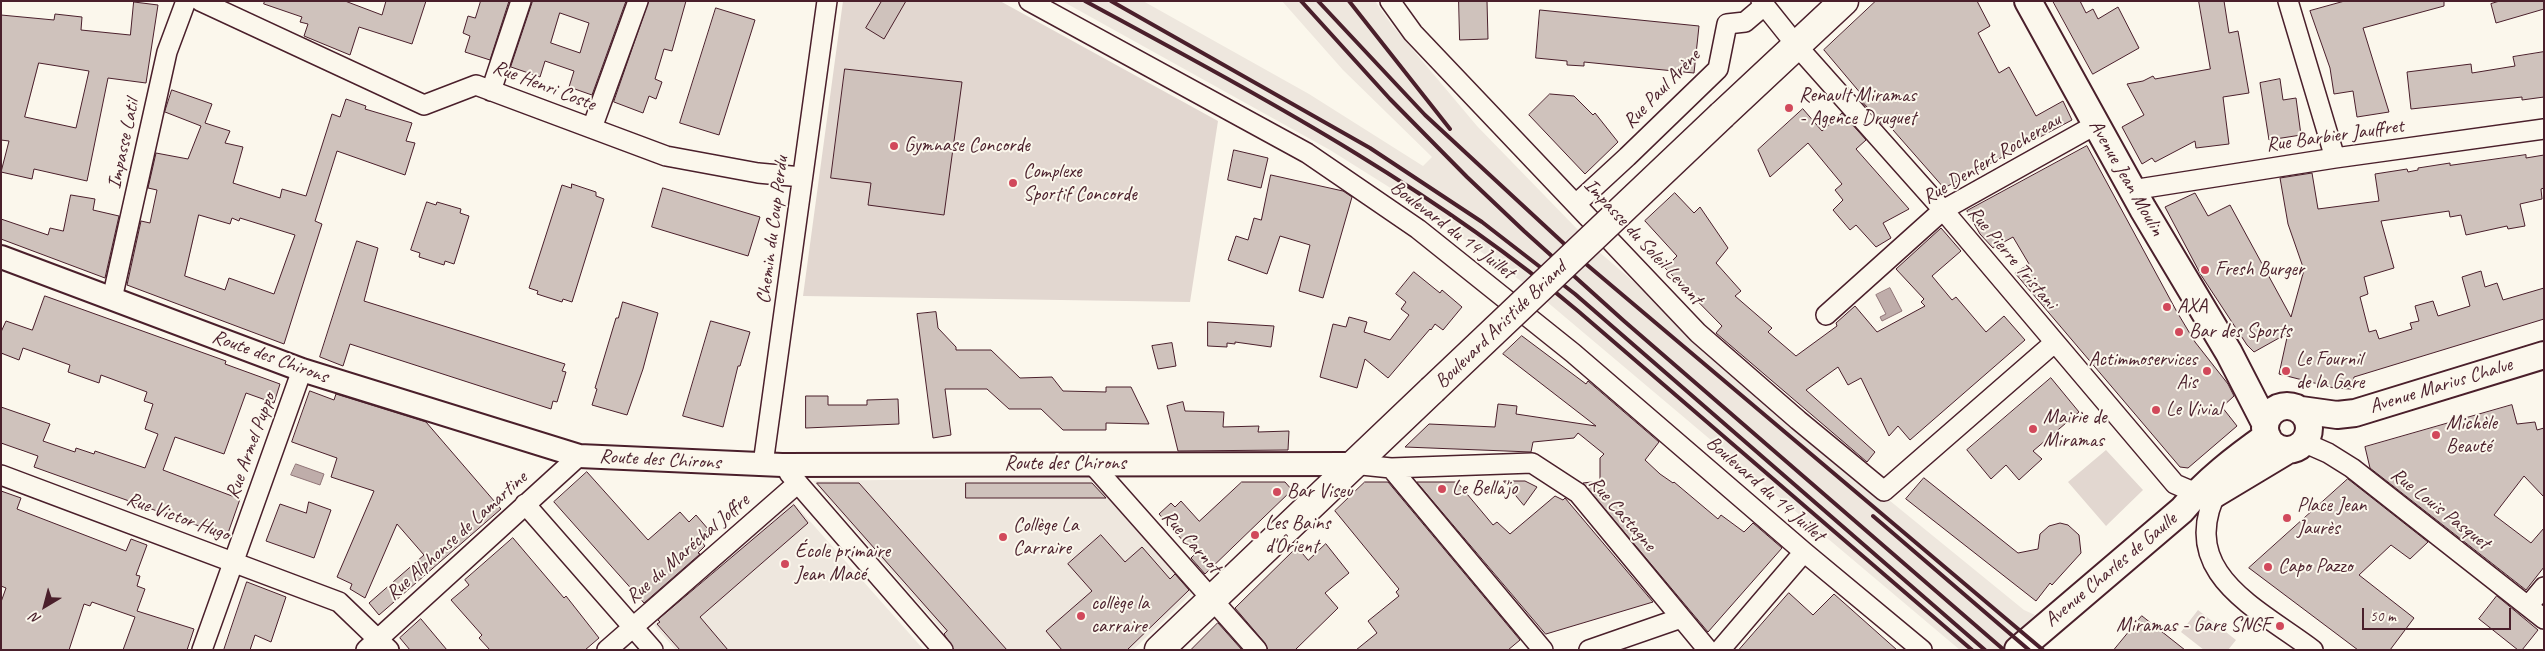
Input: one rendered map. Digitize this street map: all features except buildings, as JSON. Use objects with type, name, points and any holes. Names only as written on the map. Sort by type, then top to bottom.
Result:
[{"type":"main road","name":"Boulevard Aristide Briand","points":[[1159,650],[1352,464],[1844,1]]},
{"type":"main road","name":"Avenue Jean Moulin","points":[[2028,1],[2132,190],[2229,353],[2288,429]]},
{"type":"main road","name":"Avenue Marius Chalve","points":[[2288,429],[2337,415],[2355,413],[2544,355]]},
{"type":"main road","points":[[2197,499],[2288,429]]},
{"type":"main road","points":[[2197,499],[2232,461],[2288,429]]},
{"type":"main road","name":"Avenue Charles de Gaulle","points":[[2018,650],[2197,499]]},
{"type":"street","name":"Impasse Latil","points":[[112,299],[167,52],[186,1]]},
{"type":"street","name":"Rue Henri Coste","points":[[200,1],[424,105],[476,85],[666,156],[758,173],[802,177]]},
{"type":"street","points":[[491,90],[521,1]]},
{"type":"street","points":[[592,128],[638,1]]},
{"type":"street","name":"Chemin du Coup Perdu","points":[[772,464],[802,177],[827,1]]},
{"type":"street","name":"Boulevard du 14 Juillet","points":[[1030,1],[1307,153],[1418,229],[1573,353],[1804,552],[1922,650]]},
{"type":"street","name":"Impasse du Soleil Levant","points":[[1390,1],[1414,33],[1698,333],[1798,420],[1884,491],[2054,343]]},
{"type":"street","points":[[2288,1],[2335,158]]},
{"type":"street","name":"Rue Paul Arène","points":[[1576,204],[1718,69],[1726,24],[1745,22],[1763,3]]},
{"type":"street","name":"Rue Pierre Tristani","points":[[1763,3],[1797,46],[1943,210],[2175,484],[2197,499]]},
{"type":"street","name":"Rue Denfert Rochereau","points":[[1826,315],[1943,210],[2095,125]]},
{"type":"street","name":"Rue Barbier Jauffret","points":[[2132,190],[2335,158],[2544,130]]},
{"type":"street","name":"Route des Chirons","points":[[1,257],[302,370],[579,456],[772,464],[1352,464]]},
{"type":"street","name":"Rue Armel Puppo","points":[[202,650],[302,370]]},
{"type":"street","name":"Rue Louis Pasquet","points":[[2288,429],[2352,468],[2544,619]]},
{"type":"street","name":"Rue Alphonse de Lamartine","points":[[378,646],[526,504],[579,456]]},
{"type":"street","name":"Rue Castagne","points":[[1352,464],[1391,468],[1532,463],[1578,493],[1708,650]]},
{"type":"street","points":[[772,464],[798,483],[943,650]]},
{"type":"street","name":"Rue Carnot","points":[[1092,464],[1257,650]]},
{"type":"street","points":[[1391,468],[1543,650]]},
{"type":"street","name":"Rue Victor Hugo","points":[[1,475],[339,602],[378,646]]},
{"type":"street","name":"Rue du Maréchal Joffre","points":[[607,650],[798,483]]},
{"type":"street","points":[[2197,499],[2215,570],[2229,588],[2313,650]]},
{"type":"street","points":[[526,504],[653,650]]},
{"type":"street","points":[[1720,650],[1804,552]]},
{"type":"street","points":[[2528,606],[2544,587]]},
{"type":"street","points":[[1588,650],[1681,618]]},
{"type":"shaded area","name":"Complexe Sportif Concorde","points":[[843,1],[1000,1],[1218,121],[1190,302],[803,296]]},
{"type":"shaded area","points":[[1062,1],[1143,1],[1309,94],[1423,166],[1432,157],[1343,70],[1282,1],[1375,1],[1392,25],[1477,126],[1580,232],[1525,284],[1416,204],[1330,150]]},
{"type":"shaded area","points":[[1598,251],[1857,474],[2024,610],[2035,615],[1999,650],[1960,650],[1546,301]]},
{"type":"shaded area","points":[[1890,288],[1902,311],[1882,321],[1880,317],[1886,314],[1876,295]]},
{"type":"shaded area","points":[[2106,450],[2143,490],[2106,526],[2068,482]]},
{"type":"shaded area","points":[[296,464],[324,474],[320,485],[291,475]]},
{"type":"shaded area","name":"Collège La Carraire","points":[[1091,477],[1193,592],[1133,650],[959,650],[813,481]]},
{"type":"shaded area","name":"École primaire Jean Macé","points":[[793,502],[924,650],[676,650],[654,625]]},
{"type":"shaded area","points":[[2198,610],[2236,640],[2228,650],[2204,650],[2181,632]]},
{"type":"railway","points":[[1085,1],[1213,71],[1340,144],[1462,222],[1521,265],[1578,311],[1972,650]]},
{"type":"railway","points":[[1111,1],[1370,148],[1482,222],[1575,294],[1985,650]]},
{"type":"railway","points":[[1301,1],[1390,99],[1467,177],[1524,231],[1624,321],[2004,650]]},
{"type":"railway","points":[[1318,1],[1425,115],[1586,264],[2043,650]]},
{"type":"railway","points":[[1349,1],[1450,129]]},
{"type":"railway","points":[[1873,516],[2029,650]]},
{"type":"place","name":"Renault Miramas - Agence Druguet","points":[[1789,108]]},
{"type":"place","name":"Gymnase Concorde","points":[[894,146]]},
{"type":"place","name":"Complexe Sportif Concorde","points":[[1013,183]]},
{"type":"place","name":"Fresh Burger","points":[[2205,270]]},
{"type":"place","name":"AXA","points":[[2167,307]]},
{"type":"place","name":"Bar des Sports","points":[[2179,332]]},
{"type":"place","name":"Actimmoservices Ais","points":[[2207,371]]},
{"type":"place","name":"Le Fournil de la Gare","points":[[2286,371]]},
{"type":"place","name":"Le Vivial","points":[[2156,410]]},
{"type":"place","name":"Mairie de Miramas","points":[[2033,429]]},
{"type":"place","name":"Michèle Beauté","points":[[2436,435]]},
{"type":"place","name":"Le Bella'jo","points":[[1442,489]]},
{"type":"place","name":"Bar Viseu","points":[[1277,492]]},
{"type":"place","name":"Place Jean Jaurès","points":[[2287,518]]},
{"type":"place","name":"Les Bains d'Ôrient","points":[[1255,535]]},
{"type":"place","name":"Collège La Carraire","points":[[1003,537]]},
{"type":"place","name":"École primaire Jean Macé","points":[[785,564]]},
{"type":"place","name":"Capo Pazzo","points":[[2268,567]]},
{"type":"place","name":"collège la carraire","points":[[1081,616]]},
{"type":"place","name":"Miramas - Gare SNCF","points":[[2280,626]]}]
